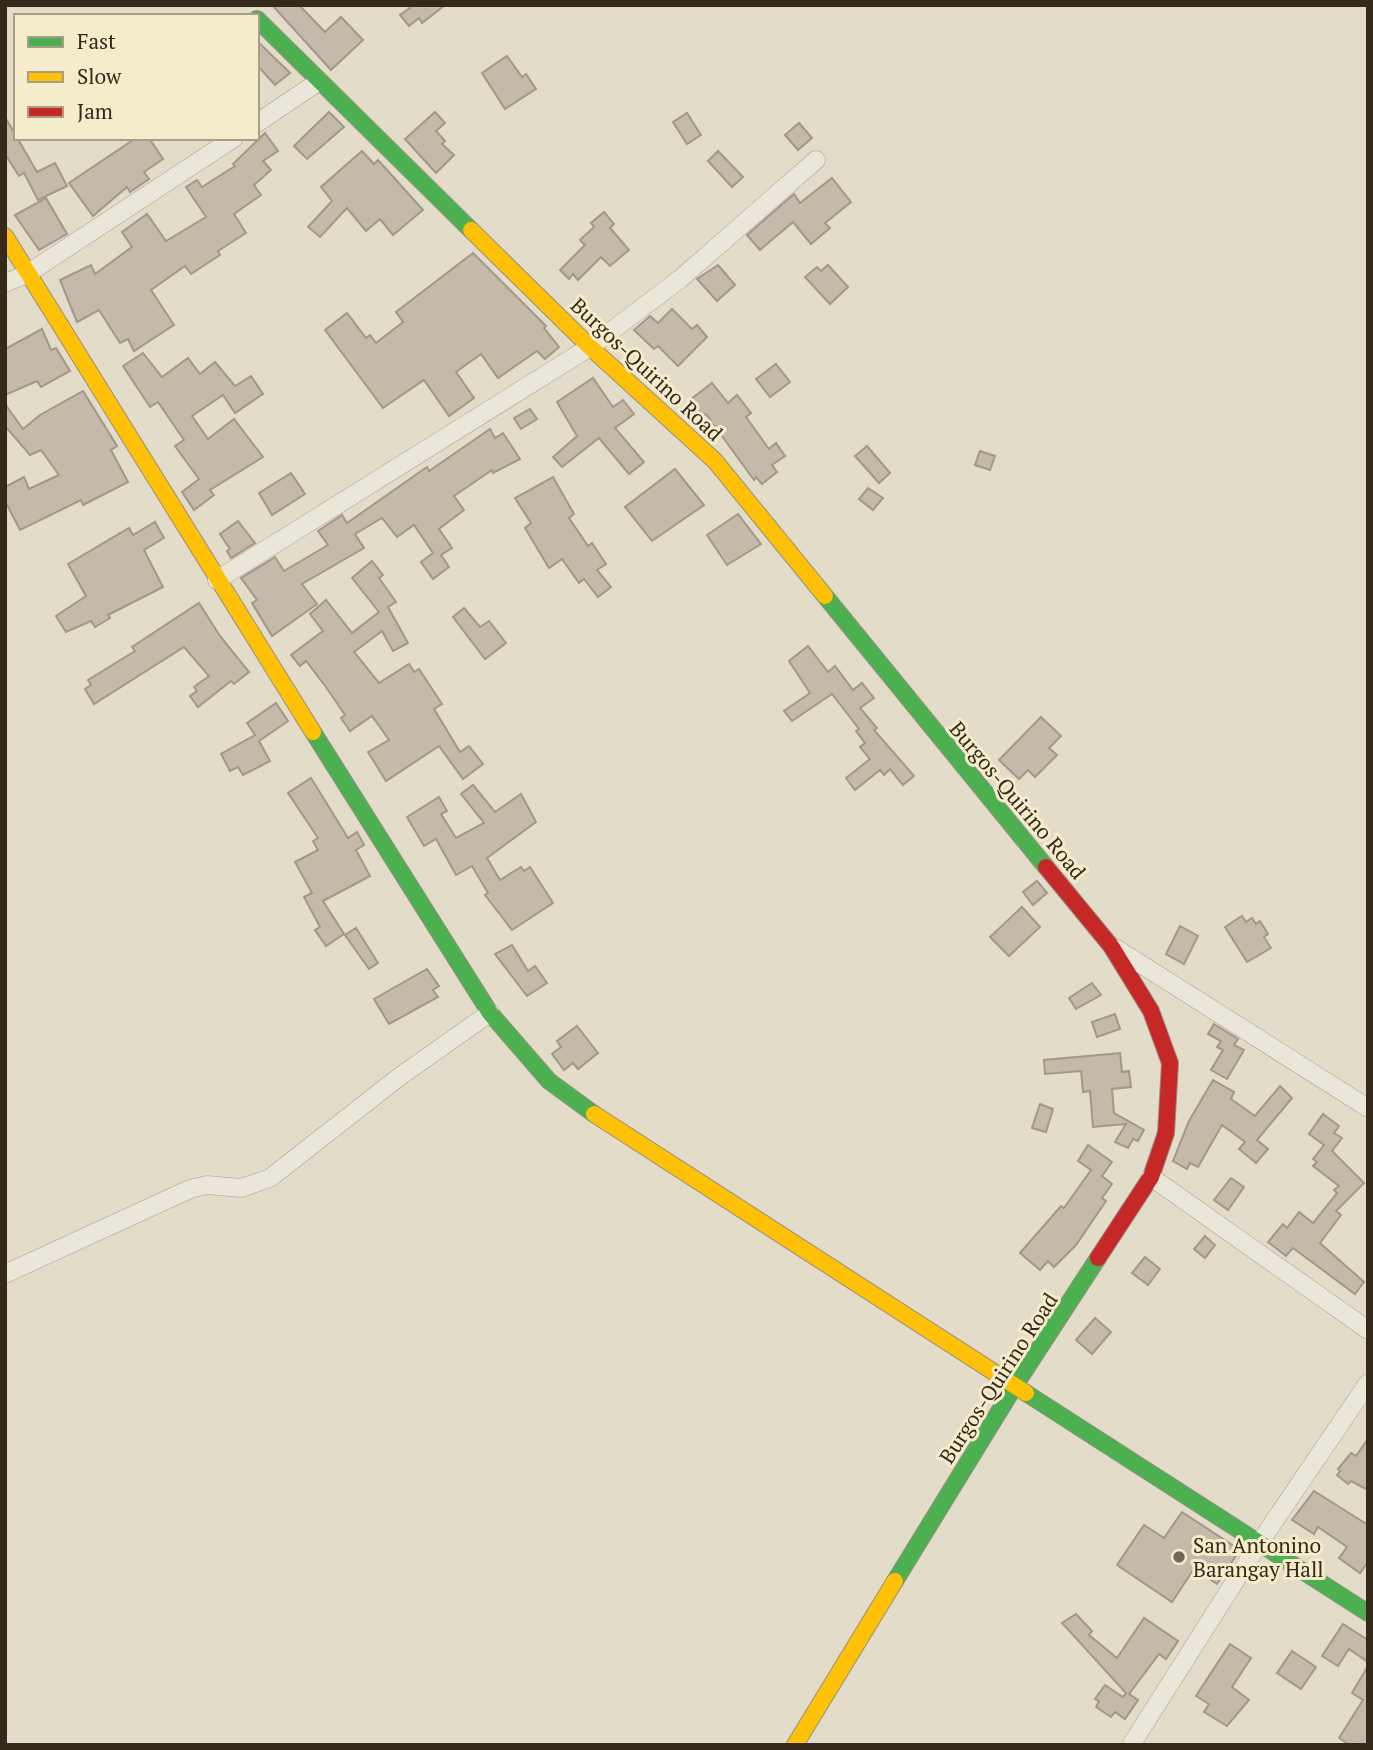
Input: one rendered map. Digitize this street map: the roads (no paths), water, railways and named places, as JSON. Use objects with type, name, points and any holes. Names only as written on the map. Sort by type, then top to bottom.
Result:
[{"type":"street","name":"Burgos-Quirino Road","points":[[259,20],[318,82],[590,347],[715,461],[1111,946],[1151,1011],[1170,1063],[1166,1133],[1151,1177],[1016,1384],[795,1745]]},
{"type":"street","points":[[259,122],[318,82]]},
{"type":"street","points":[[5,283],[27,274],[231,140]]},
{"type":"street","points":[[217,580],[590,347],[680,279],[816,160]]},
{"type":"street","points":[[5,236],[217,580],[490,1013],[549,1081],[597,1116],[1368,1613]]},
{"type":"street","points":[[1111,946],[1368,1108]]},
{"type":"street","points":[[5,1274],[190,1189],[207,1185],[241,1188],[270,1178],[399,1077],[490,1013]]},
{"type":"street","points":[[1151,1177],[1368,1330]]},
{"type":"street","points":[[1133,1744],[1260,1542],[1368,1383]]},
{"type":"place","name":"San Antonino Barangay Hall","points":[[1179,1557]]}]
